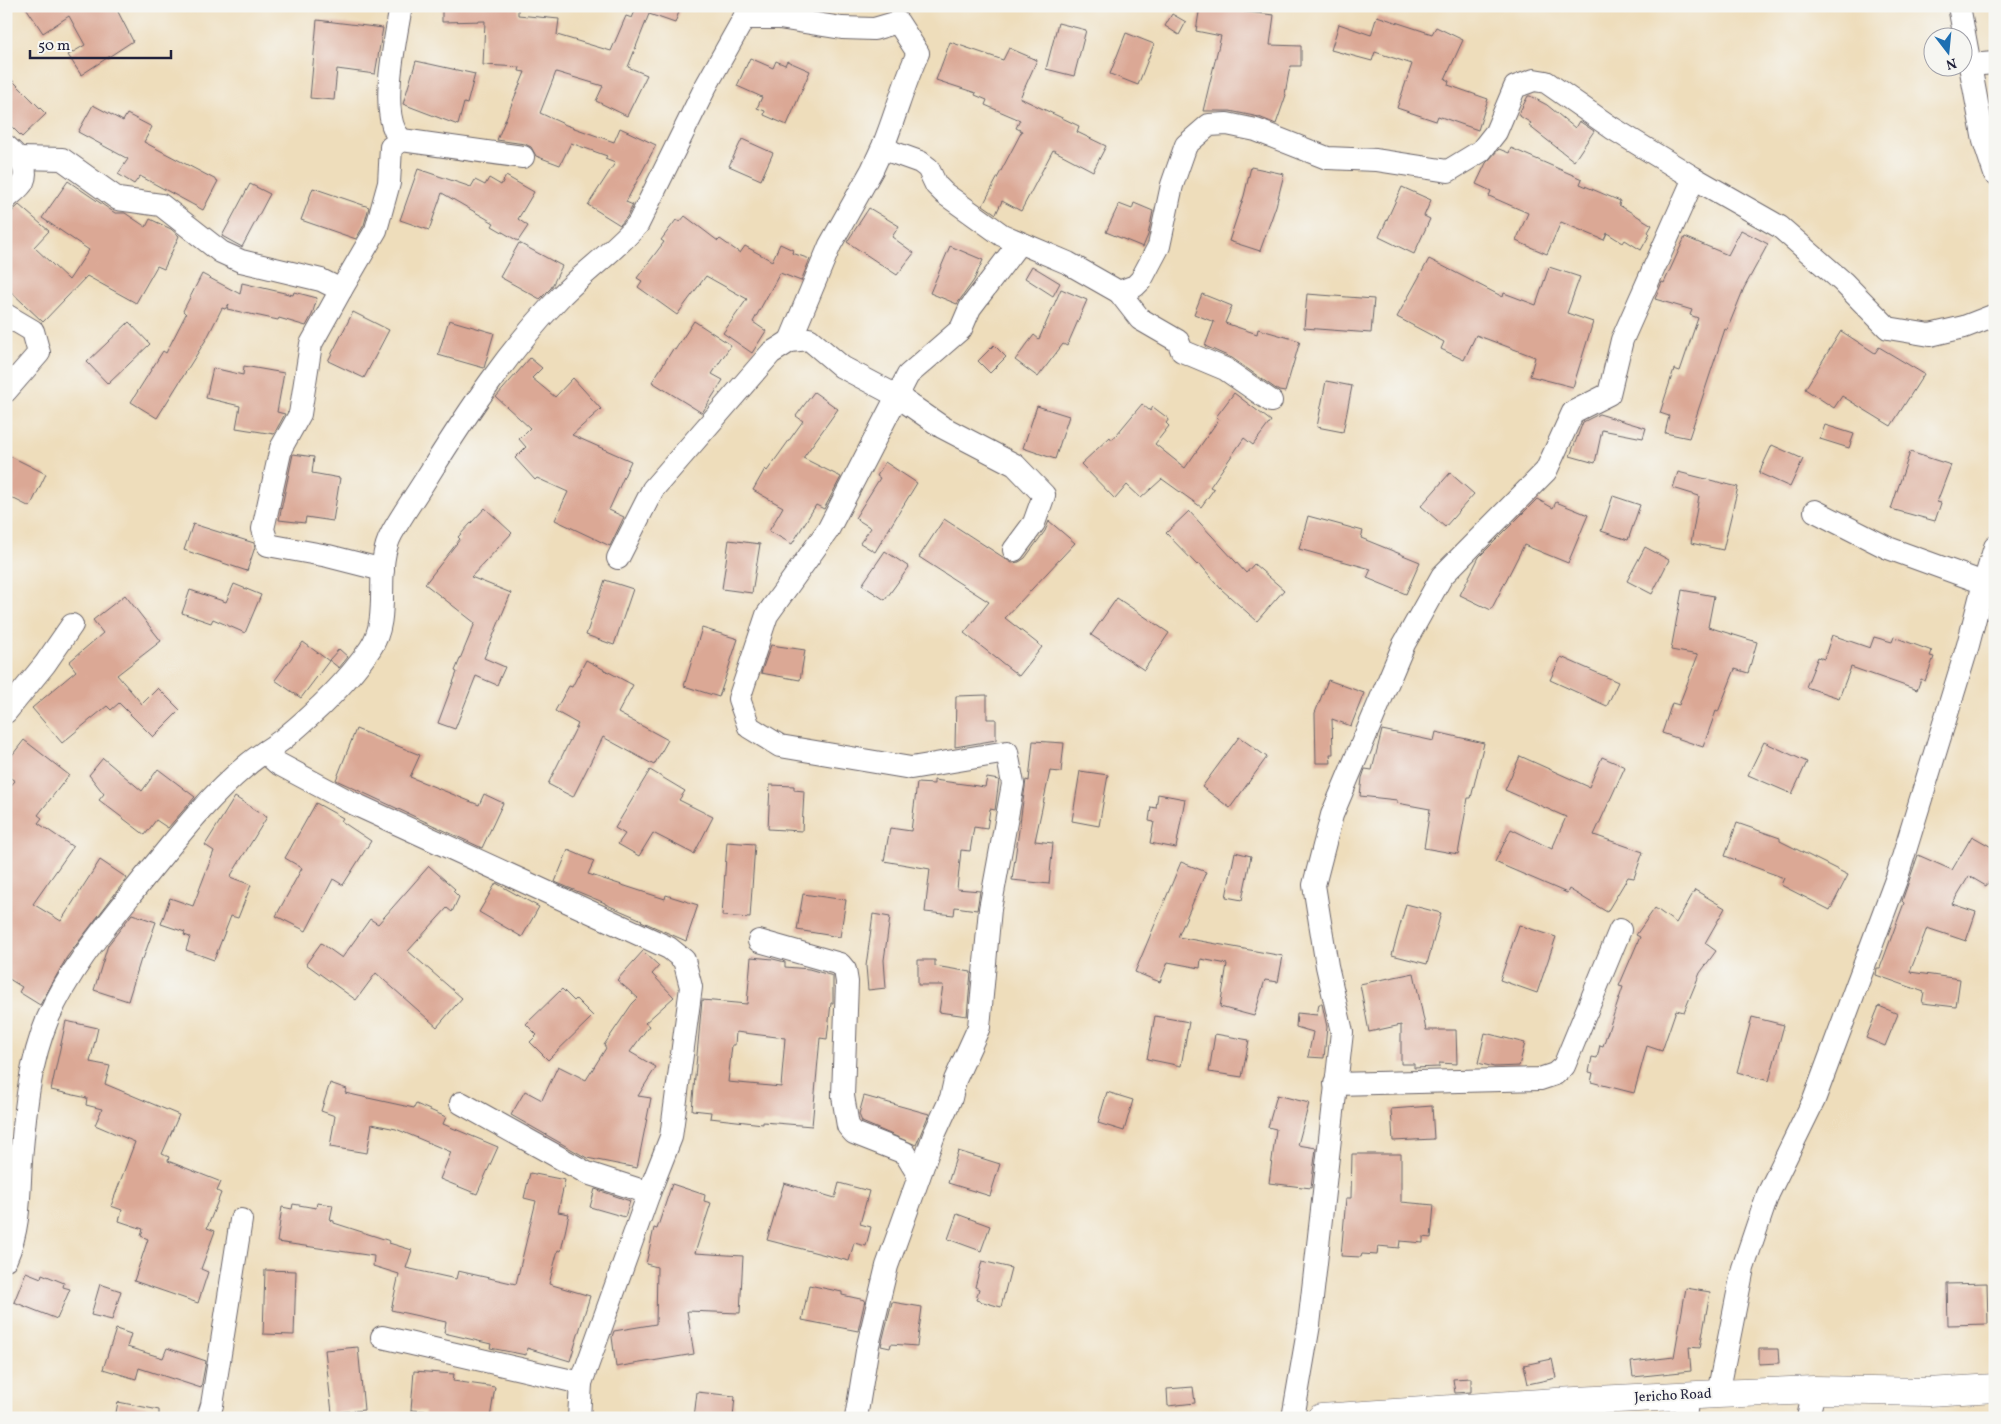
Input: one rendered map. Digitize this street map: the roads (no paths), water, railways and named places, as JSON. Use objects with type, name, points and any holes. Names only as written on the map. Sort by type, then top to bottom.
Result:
[{"type":"street","points":[[401,6],[389,100],[390,116],[395,132],[402,140]]},
{"type":"street","points":[[1959,6],[1963,28]]},
{"type":"street","points":[[6,1259],[13,1244],[18,1217],[30,1078],[48,1019],[85,953],[186,826],[245,766],[283,739],[338,689],[371,648],[378,634],[381,619],[384,559],[390,537],[460,425],[523,339],[560,296],[604,255],[625,240],[638,224],[706,86],[746,12],[842,28],[874,29],[898,22],[918,53],[905,81],[897,112],[884,144],[872,170],[830,245],[790,341]]},
{"type":"street","points":[[1974,65],[1995,63]]},
{"type":"street","points":[[1972,78],[1984,141],[1995,174]]},
{"type":"street","points":[[1119,292],[1135,286],[1141,280],[1159,246],[1172,185],[1186,145],[1209,125],[1228,124],[1256,130],[1328,158],[1376,160],[1448,171],[1481,151],[1496,132],[1516,87],[1534,80],[1546,82],[1612,128],[1780,227],[1842,282],[1888,328],[1930,335],[1964,327],[1995,315]]},
{"type":"street","points":[[383,570],[328,556],[268,545],[263,529],[281,448],[300,414],[311,344],[376,230],[389,183],[391,147],[402,140],[523,157]]},
{"type":"street","points":[[884,144],[892,152],[920,162],[928,168],[936,184],[945,194],[1002,235],[1068,263],[1119,292],[1140,319],[1178,341],[1182,350],[1225,370],[1270,401]]},
{"type":"street","points":[[13,152],[62,159],[118,199],[161,205],[221,252],[241,261],[321,280],[341,290]]},
{"type":"street","points":[[6,199],[23,182],[24,170],[13,152]]},
{"type":"street","points":[[1293,1418],[1309,1325],[1342,1032],[1327,966],[1314,884],[1332,815],[1404,644],[1442,576],[1546,471],[1573,412],[1609,394],[1622,340],[1694,178]]},
{"type":"street","points":[[856,1418],[868,1345],[881,1284],[934,1135],[951,1098],[955,1080],[979,1028],[990,909],[1013,784],[1007,752],[910,768],[780,746],[749,728],[739,699],[767,615],[828,530],[908,375],[961,329],[970,308],[1019,243]]},
{"type":"street","points":[[6,314],[33,331],[39,352],[6,391]]},
{"type":"street","points":[[618,558],[653,489],[771,353],[790,341],[810,339],[842,367],[897,396],[942,427],[1015,465],[1044,495],[1034,523],[1014,550]]},
{"type":"street","points":[[1815,511],[1888,548],[1929,561],[1984,583]]},
{"type":"street","points":[[1718,1394],[1743,1268],[1768,1194],[1814,1100],[1897,877],[1968,645],[1995,547]]},
{"type":"street","points":[[6,712],[45,664],[72,625]]},
{"type":"street","points":[[265,752],[278,763],[348,801],[670,948],[684,960],[691,986],[672,1138],[649,1193],[581,1383],[579,1418]]},
{"type":"street","points":[[1335,1084],[1540,1079],[1555,1074],[1564,1066],[1620,930]]},
{"type":"street","points":[[759,941],[840,964],[845,970],[847,982],[843,1096],[848,1126],[854,1132],[905,1153],[919,1176]]},
{"type":"street","points":[[461,1103],[587,1173],[649,1193]]},
{"type":"street","points":[[208,1418],[212,1405],[241,1220]]},
{"type":"street","points":[[382,1337],[581,1383]]},
{"type":"street","name":"Jericho Road","points":[[1321,1418],[1556,1402],[1687,1407],[1718,1394],[1814,1390],[1929,1392],[1995,1388]]},
{"type":"street","points":[[1808,1418],[1814,1390]]}]
